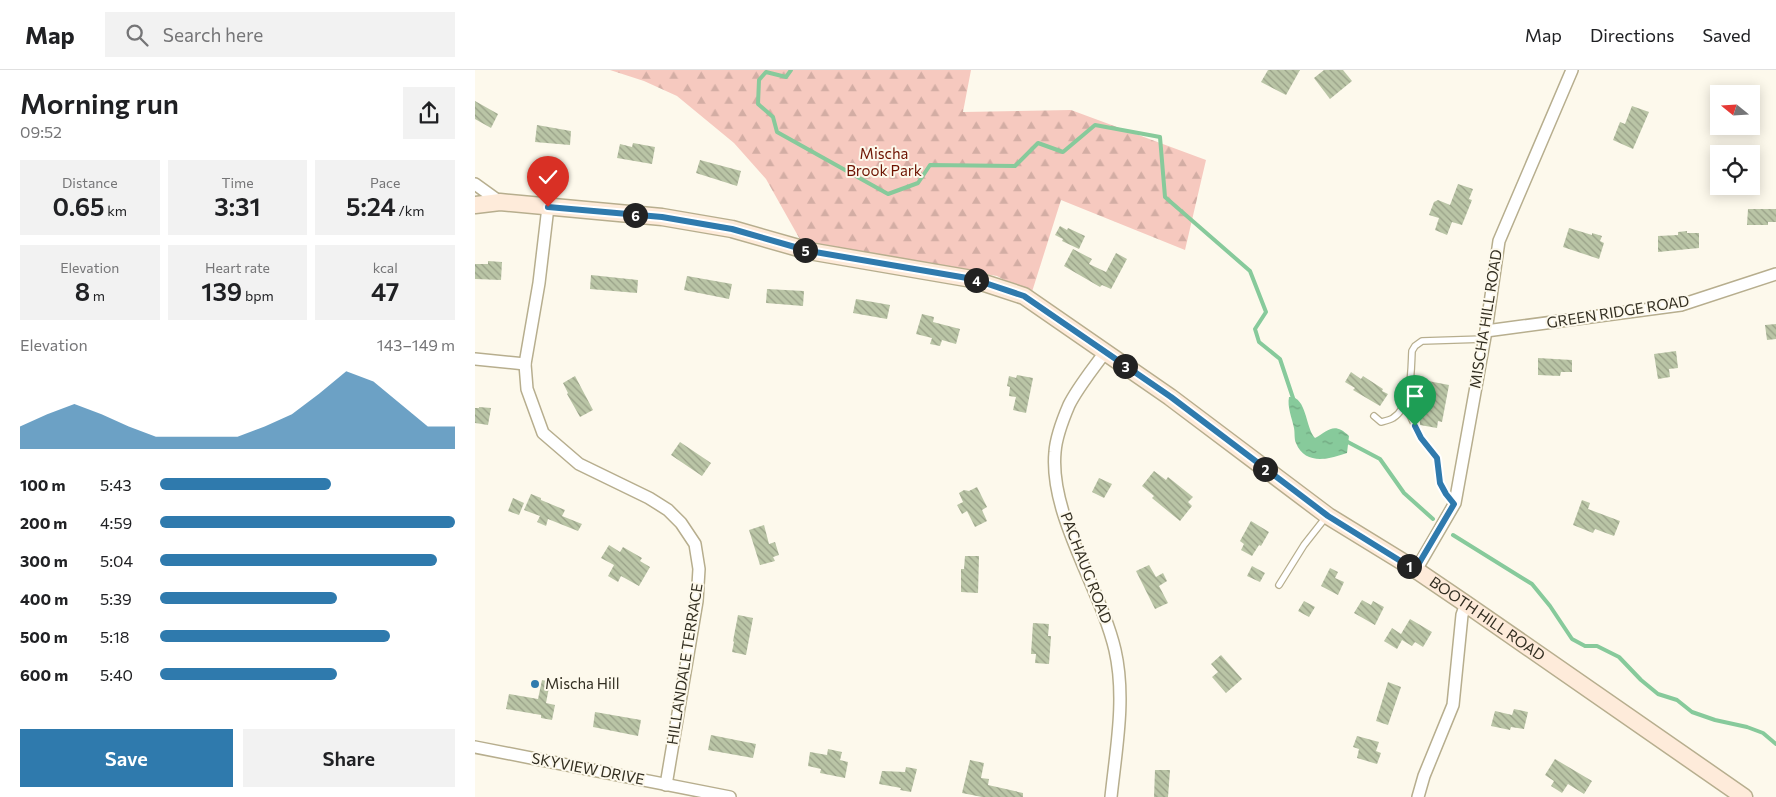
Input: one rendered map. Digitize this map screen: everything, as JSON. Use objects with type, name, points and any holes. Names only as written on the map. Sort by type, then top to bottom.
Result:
[{"type":"street","name":"MISCHA HILL ROAD","points":[[1415,570],[1454,504],[1485,335],[1499,241],[1572,70]]},
{"type":"street","points":[[475,184],[500,202]]},
{"type":"street","name":"BOOTH HILL ROAD","points":[[475,205],[500,202],[662,217],[732,229],[809,251],[973,279],[1024,296],[1171,397],[1328,516],[1466,604],[1744,797]]},
{"type":"street","name":"HILLANDALE TERRACE","points":[[548,207],[539,282],[525,364],[527,389],[543,433],[579,464],[649,498],[668,510],[681,523],[695,544],[699,569],[697,601],[666,784]]},
{"type":"street","name":"GREEN RIDGE ROAD","points":[[1485,335],[1681,305],[1776,274]]},
{"type":"street","name":"PACHAUG ROAD","points":[[1105,352],[1069,405],[1055,451],[1055,473],[1060,500],[1107,622],[1119,666],[1121,694],[1111,797]]},
{"type":"street","points":[[475,359],[525,364]]},
{"type":"street","points":[[1418,797],[1424,776],[1453,705],[1462,615],[1466,604]]},
{"type":"street","name":"SKYVIEW DRIVE","points":[[475,747],[730,797]]},
{"type":"lane","points":[[1374,416],[1381,422],[1393,418],[1401,409],[1409,392],[1412,351],[1415,346],[1422,341],[1485,335]]},
{"type":"lane","points":[[1404,403],[1421,438],[1437,458],[1440,483],[1454,504]]},
{"type":"lane","points":[[1279,585],[1304,545],[1328,516]]},
{"type":"green space","name":"Mischa Brook Park","points":[[610,70],[971,70],[963,112],[1071,110],[1206,160],[1185,250],[1061,200],[1031,295],[997,276],[802,243],[766,179],[734,143],[677,96],[644,81]]},
{"type":"water","points":[[1289,397],[1295,398],[1303,407],[1315,438],[1335,428],[1344,431],[1349,436],[1347,453],[1326,459],[1312,458],[1305,455],[1295,440],[1289,409]]},
{"type":"building","points":[[1268,70],[1300,70],[1286,95],[1261,82]]},
{"type":"building","points":[[1324,70],[1343,70],[1352,81],[1330,99],[1314,78]]},
{"type":"building","points":[[475,101],[498,114],[491,128],[475,119]]},
{"type":"building","points":[[1632,106],[1649,112],[1633,149],[1613,140],[1620,122],[1625,124]]},
{"type":"building","points":[[537,125],[571,131],[570,145],[535,142]]},
{"type":"building","points":[[633,143],[655,147],[652,164],[617,158],[620,144],[632,147]]},
{"type":"building","points":[[700,160],[741,171],[737,186],[696,173]]},
{"type":"building","points":[[1458,184],[1473,189],[1469,199],[1472,200],[1462,225],[1452,222],[1447,235],[1435,230],[1439,218],[1429,215],[1434,202],[1438,200],[1450,205]]},
{"type":"building","points":[[1748,209],[1776,209],[1776,222],[1768,222],[1768,225],[1747,225]]},
{"type":"building","points":[[1060,226],[1085,236],[1079,249],[1062,241],[1063,239],[1055,235]]},
{"type":"building","points":[[1569,228],[1602,236],[1600,241],[1604,243],[1599,259],[1563,247]]},
{"type":"building","points":[[1687,231],[1687,233],[1699,233],[1699,248],[1658,252],[1658,236],[1678,235],[1678,232]]},
{"type":"building","points":[[1073,249],[1092,259],[1089,264],[1106,272],[1116,253],[1127,259],[1111,289],[1102,285],[1100,287],[1064,266]]},
{"type":"building","points":[[488,261],[502,262],[501,280],[475,279],[475,264],[488,264]]},
{"type":"building","points":[[591,275],[638,280],[637,293],[590,289]]},
{"type":"building","points":[[687,276],[732,284],[729,299],[684,290]]},
{"type":"building","points":[[767,289],[804,291],[803,306],[766,303]]},
{"type":"building","points":[[856,299],[890,305],[887,319],[853,313]]},
{"type":"building","points":[[922,314],[934,317],[933,322],[960,329],[956,344],[942,340],[940,346],[930,344],[932,338],[916,334]]},
{"type":"building","points":[[1776,324],[1776,339],[1767,340],[1765,325]]},
{"type":"building","points":[[1676,351],[1678,368],[1669,369],[1670,377],[1658,379],[1654,354]]},
{"type":"building","points":[[1538,358],[1572,360],[1572,372],[1561,372],[1560,376],[1538,375]]},
{"type":"building","points":[[1351,372],[1361,379],[1363,376],[1388,394],[1380,406],[1353,390],[1355,388],[1345,382]]},
{"type":"building","points":[[1017,375],[1033,378],[1026,413],[1013,410],[1016,397],[1009,396],[1010,387],[1007,386],[1009,376],[1016,378]]},
{"type":"building","points":[[575,376],[593,410],[580,417],[563,383]]},
{"type":"building","points":[[1423,380],[1449,385],[1442,422],[1438,421],[1437,428],[1420,425],[1420,419],[1416,417]]},
{"type":"building","points":[[475,408],[491,408],[488,425],[475,423]]},
{"type":"building","points":[[680,442],[711,463],[702,476],[671,455]]},
{"type":"building","points":[[1154,471],[1166,480],[1168,477],[1193,497],[1188,502],[1192,506],[1180,521],[1152,498],[1154,496],[1142,486]]},
{"type":"building","points":[[1099,478],[1112,484],[1104,498],[1092,492]]},
{"type":"building","points":[[977,487],[987,507],[982,510],[987,521],[975,527],[967,511],[962,514],[957,505],[963,502],[959,493]]},
{"type":"building","points":[[531,494],[565,510],[562,516],[582,524],[578,531],[548,519],[546,526],[537,522],[540,516],[524,510]]},
{"type":"building","points":[[513,498],[524,503],[519,515],[508,511]]},
{"type":"building","points":[[1582,500],[1590,503],[1588,509],[1620,521],[1614,536],[1595,529],[1593,533],[1573,525]]},
{"type":"building","points":[[1251,521],[1269,532],[1261,546],[1259,545],[1252,556],[1241,550],[1244,544],[1240,541]]},
{"type":"building","points":[[764,525],[769,544],[775,542],[779,555],[773,557],[775,561],[760,565],[749,530]]},
{"type":"building","points":[[609,545],[620,552],[623,547],[642,558],[640,561],[650,567],[639,586],[621,576],[618,582],[608,576],[614,565],[601,558]]},
{"type":"building","points":[[965,556],[979,556],[978,593],[961,592],[961,569],[964,569]]},
{"type":"building","points":[[1149,565],[1156,577],[1163,573],[1167,581],[1159,586],[1168,603],[1155,609],[1136,571]]},
{"type":"building","points":[[1252,566],[1265,573],[1260,582],[1247,576]]},
{"type":"building","points":[[1330,568],[1338,572],[1335,578],[1344,582],[1338,595],[1321,586]]},
{"type":"building","points":[[1362,600],[1371,605],[1373,601],[1384,607],[1375,625],[1354,613]]},
{"type":"building","points":[[1304,601],[1315,607],[1309,617],[1298,611]]},
{"type":"building","points":[[738,615],[753,618],[746,655],[732,652]]},
{"type":"building","points":[[1410,619],[1432,632],[1423,647],[1415,642],[1412,646],[1402,640],[1397,649],[1384,641],[1392,628],[1401,634]]},
{"type":"building","points":[[1033,623],[1049,624],[1048,636],[1051,636],[1049,664],[1035,663],[1036,654],[1031,654]]},
{"type":"building","points":[[1221,655],[1242,679],[1226,693],[1212,677],[1218,672],[1211,664]]},
{"type":"building","points":[[542,680],[550,682],[546,703],[555,705],[552,720],[541,718],[541,715],[506,709],[509,694],[538,699]]},
{"type":"building","points":[[1388,682],[1401,687],[1388,725],[1376,721]]},
{"type":"building","points":[[1514,709],[1528,712],[1524,729],[1511,727],[1510,730],[1491,726],[1495,711],[1512,715]]},
{"type":"building","points":[[595,712],[641,720],[638,736],[593,727]]},
{"type":"building","points":[[711,735],[756,744],[753,758],[708,750]]},
{"type":"building","points":[[1357,736],[1379,742],[1376,751],[1381,753],[1377,764],[1357,758],[1359,749],[1353,747]]},
{"type":"building","points":[[828,749],[842,752],[840,760],[848,762],[845,778],[820,773],[821,769],[808,766],[810,752],[827,755]]},
{"type":"building","points":[[1555,759],[1592,781],[1584,794],[1568,784],[1562,793],[1551,786],[1554,781],[1545,775]]},
{"type":"building","points":[[970,760],[984,763],[981,778],[989,779],[988,785],[1023,793],[1023,797],[982,797],[962,793]]},
{"type":"building","points":[[906,767],[917,769],[911,792],[879,784],[882,771],[905,772]]},
{"type":"building","points":[[1155,770],[1170,770],[1168,797],[1154,797]]},
{"type":"waterway","points":[[791,70],[786,77],[766,72],[759,80],[758,104],[773,117],[777,132],[888,194],[918,183],[930,165],[1015,166],[1038,143],[1063,152],[1095,125],[1160,137],[1165,197],[1250,271],[1266,312],[1255,329],[1259,342],[1280,359],[1294,401]]},
{"type":"waterway","points":[[1344,440],[1380,459],[1404,493],[1433,519]]},
{"type":"waterway","points":[[1453,535],[1532,584],[1550,606],[1572,639],[1585,646],[1597,646],[1619,657],[1641,680],[1658,694],[1677,700],[1692,712],[1763,733],[1776,744]]},
{"type":"place","name":"Mischa Hill","points":[[535,684]]},
{"type":"route","points":[[548,207],[662,217],[732,229],[809,251],[973,279],[1024,296],[1171,397],[1328,516],[1415,570],[1454,504],[1440,483],[1437,458],[1421,438],[1415,426]]}]
